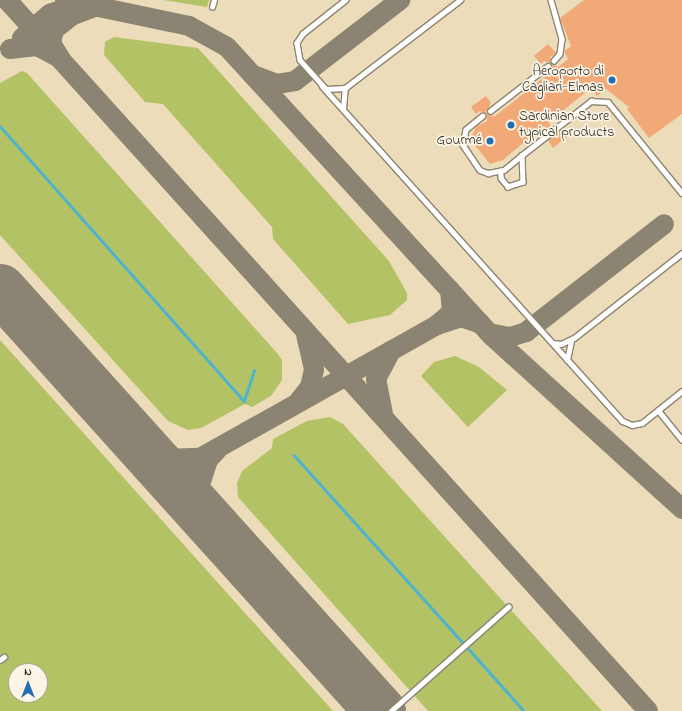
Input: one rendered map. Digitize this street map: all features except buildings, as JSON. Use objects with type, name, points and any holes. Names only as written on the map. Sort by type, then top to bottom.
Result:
[{"type":"lane","points":[[212,6],[214,0]]},
{"type":"lane","points":[[346,0],[303,34],[297,43],[300,60],[322,86],[626,424],[642,423],[682,391]]},
{"type":"lane","points":[[322,86],[332,90],[345,88],[460,0]]},
{"type":"lane","points":[[551,0],[562,39],[560,54],[554,61]]},
{"type":"lane","points":[[490,111],[548,66]]},
{"type":"lane","points":[[343,110],[345,88]]},
{"type":"lane","points":[[555,129],[591,101],[608,102],[682,193]]},
{"type":"lane","points":[[483,116],[466,130],[463,144],[480,170],[500,171],[522,156],[549,134]]},
{"type":"lane","points":[[500,171],[501,179],[508,187],[523,182],[522,156]]},
{"type":"lane","points":[[567,360],[568,344],[574,338],[682,253]]},
{"type":"lane","points":[[551,342],[561,344],[574,338]]},
{"type":"lane","points":[[658,410],[682,440]]},
{"type":"lane","points":[[391,711],[508,607]]},
{"type":"green space","points":[[164,0],[209,0],[207,7]]},
{"type":"green space","points":[[114,37],[198,48],[389,261],[407,293],[407,300],[390,315],[348,324],[273,239],[272,227],[163,104],[145,102],[104,55],[105,42]]},
{"type":"green space","points":[[22,71],[27,73],[277,353],[282,360],[282,380],[271,396],[252,407],[245,404],[201,428],[188,430],[168,421],[0,235],[0,83]]},
{"type":"green space","points":[[0,340],[333,711],[0,711]]},
{"type":"green space","points":[[455,356],[479,367],[507,390],[468,427],[421,376],[434,362]]},
{"type":"green space","points":[[330,417],[343,424],[602,711],[428,711],[238,497],[237,483],[242,471],[272,448],[273,439],[307,421]]},
{"type":"waterway","points":[[0,126],[244,401],[254,371]]},
{"type":"waterway","points":[[294,455],[463,643]]},
{"type":"waterway","points":[[467,647],[524,711]]},
{"type":"taxiway","points":[[7,0],[648,711]]},
{"type":"taxiway","points":[[65,0],[189,26],[227,47],[492,336],[682,509]]},
{"type":"taxiway","points":[[256,76],[277,84],[295,81],[400,0]]},
{"type":"taxiway","points":[[22,38],[50,14],[72,6]]},
{"type":"taxiway","points":[[10,49],[37,46],[60,58],[51,43],[54,30],[71,16],[95,7]]},
{"type":"taxiway","points":[[489,333],[510,337],[526,332],[664,224]]},
{"type":"taxiway","points":[[450,290],[452,312],[437,325],[461,317],[481,324]]},
{"type":"taxiway","points":[[128,431],[152,454],[163,459],[200,458],[437,325]]},
{"type":"taxiway","points":[[299,401],[310,387],[314,369],[306,335]]},
{"type":"taxiway","points":[[383,414],[376,379],[391,351]]},
{"type":"taxiway","points":[[217,450],[208,460],[199,488],[208,517],[226,540]]},
{"type":"runway","points":[[0,289],[380,711]]},
{"type":"place","name":"Aeroporto di Cagliari-Elmas","points":[[612,80]]},
{"type":"place","name":"Sardinian Store typical products","points":[[511,125]]},
{"type":"place","name":"Gourmé","points":[[490,141]]}]
